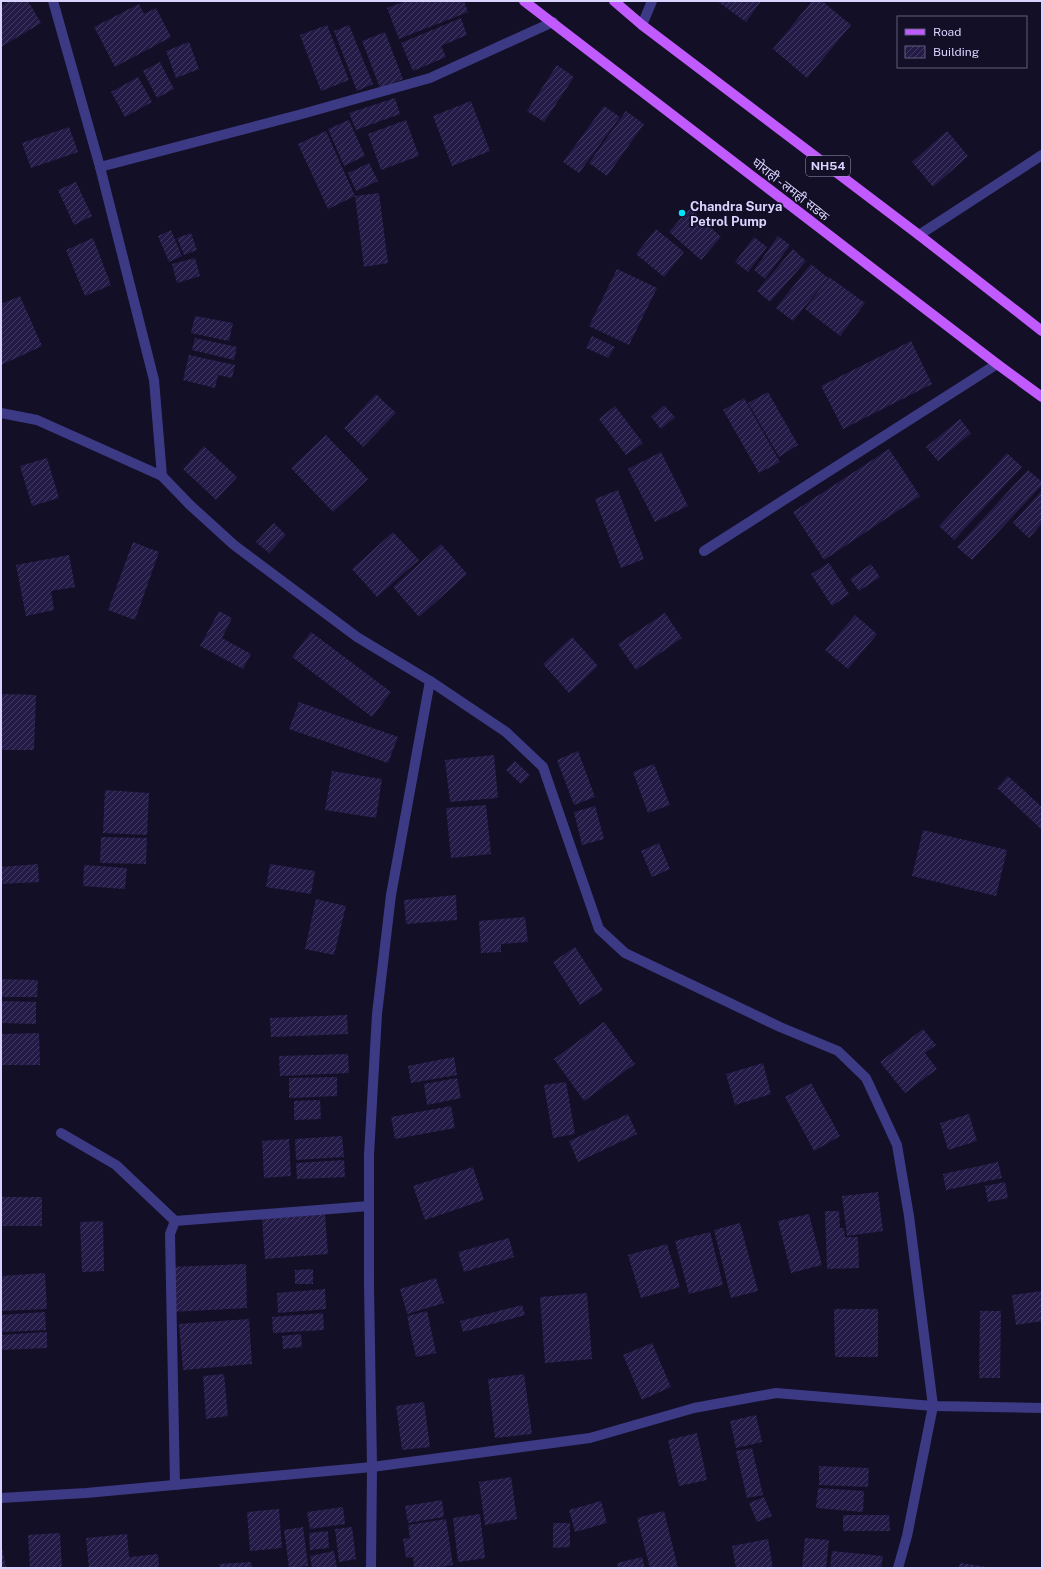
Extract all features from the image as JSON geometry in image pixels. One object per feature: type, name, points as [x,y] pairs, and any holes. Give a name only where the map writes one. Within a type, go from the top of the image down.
[{"type":"main road","name":"घोराही - लमही सडक","points":[[524,1],[1042,398]]},
{"type":"main road","name":"NH54","points":[[614,1],[642,25],[919,235],[1042,331]]},
{"type":"street","points":[[53,1],[100,167],[154,380],[162,476]]},
{"type":"street","points":[[642,25],[652,1]]},
{"type":"street","points":[[100,167],[302,114],[430,78],[553,22]]},
{"type":"street","points":[[919,235],[1042,155]]},
{"type":"street","points":[[704,551],[997,364]]},
{"type":"street","points":[[1,413],[37,420],[162,476],[190,505],[234,545],[357,637],[430,681],[506,732],[543,767],[598,929],[625,953],[780,1027],[838,1051],[866,1078],[897,1145],[909,1216],[933,1406],[907,1536],[898,1568]]},
{"type":"street","points":[[371,1568],[372,1467],[368,1285],[370,1155],[378,998],[391,895],[430,681]]},
{"type":"street","points":[[61,1133],[116,1165],[175,1221],[369,1206]]},
{"type":"street","points":[[175,1221],[170,1234],[175,1485]]},
{"type":"street","points":[[1,1498],[86,1493],[372,1467],[590,1438],[694,1408],[776,1393],[933,1406],[1042,1408]]},
{"type":"building","points":[[9,1],[28,1],[41,23],[1,47],[1,6]]},
{"type":"building","points":[[406,1],[464,1],[468,12],[399,39],[387,8]]},
{"type":"building","points":[[717,1],[761,1],[746,22]]},
{"type":"building","points":[[812,1],[822,1],[851,25],[807,78],[773,49]]},
{"type":"building","points":[[139,4],[144,14],[156,8],[171,37],[115,67],[94,27]]},
{"type":"building","points":[[461,18],[467,35],[441,46],[446,57],[413,71],[401,43]]},
{"type":"building","points":[[327,25],[349,80],[321,91],[300,35]]},
{"type":"building","points":[[349,25],[373,84],[357,91],[334,31]]},
{"type":"building","points":[[385,32],[403,79],[380,88],[362,41]]},
{"type":"building","points":[[189,42],[199,69],[176,78],[166,51]]},
{"type":"building","points":[[160,62],[174,89],[157,98],[143,71]]},
{"type":"building","points":[[557,65],[574,77],[544,122],[527,111]]},
{"type":"building","points":[[138,77],[152,102],[125,117],[111,92]]},
{"type":"building","points":[[395,98],[400,114],[356,130],[349,113]]},
{"type":"building","points":[[471,101],[490,151],[452,166],[433,116]]},
{"type":"building","points":[[604,106],[620,117],[579,173],[563,162]]},
{"type":"building","points":[[626,111],[644,124],[607,176],[589,163]]},
{"type":"building","points":[[349,120],[365,156],[344,166],[328,129]]},
{"type":"building","points":[[406,120],[419,156],[381,170],[368,134]]},
{"type":"building","points":[[69,127],[78,152],[31,168],[22,143]]},
{"type":"building","points":[[326,131],[355,196],[328,209],[298,144]]},
{"type":"building","points":[[947,131],[968,156],[933,187],[912,162]]},
{"type":"building","points":[[369,163],[378,181],[356,191],[348,173]]},
{"type":"building","points":[[76,182],[92,216],[74,225],[58,190]]},
{"type":"building","points":[[379,193],[388,263],[364,267],[355,196]]},
{"type":"building","points":[[690,208],[721,237],[701,260],[669,232]]},
{"type":"building","points":[[656,229],[684,252],[664,277],[636,254]]},
{"type":"building","points":[[171,230],[182,256],[169,262],[158,236]]},
{"type":"building","points":[[191,233],[197,250],[184,255],[177,238]]},
{"type":"building","points":[[778,236],[790,245],[765,279],[754,270]]},
{"type":"building","points":[[754,237],[767,247],[748,272],[735,262]]},
{"type":"building","points":[[93,238],[111,285],[85,296],[66,250]]},
{"type":"building","points":[[793,249],[806,261],[770,302],[757,291]]},
{"type":"building","points":[[195,258],[200,276],[177,283],[172,264]]},
{"type":"building","points":[[811,264],[828,278],[793,321],[776,308]]},
{"type":"building","points":[[617,269],[657,288],[629,345],[589,326]]},
{"type":"building","points":[[829,277],[865,303],[840,336],[805,309]]},
{"type":"building","points":[[20,296],[42,346],[1,365],[1,304]]},
{"type":"building","points":[[195,316],[233,323],[229,341],[191,333]]},
{"type":"building","points":[[592,336],[615,347],[608,358],[586,348]]},
{"type":"building","points":[[195,338],[237,347],[234,360],[192,350]]},
{"type":"building","points":[[911,341],[932,384],[843,429],[821,386]]},
{"type":"building","points":[[189,355],[235,365],[232,378],[218,375],[215,388],[183,380]]},
{"type":"building","points":[[768,392],[798,445],[779,457],[748,403]]},
{"type":"building","points":[[376,394],[396,413],[363,447],[344,428]]},
{"type":"building","points":[[744,398],[780,462],[759,473],[723,410]]},
{"type":"building","points":[[664,405],[675,417],[661,429],[651,417]]},
{"type":"building","points":[[615,406],[643,443],[626,455],[599,419]]},
{"type":"building","points":[[960,419],[971,433],[938,461],[926,447]]},
{"type":"building","points":[[326,435],[368,479],[333,512],[291,468]]},
{"type":"building","points":[[204,446],[237,477],[216,500],[183,469]]},
{"type":"building","points":[[889,449],[920,496],[824,560],[793,512]]},
{"type":"building","points":[[661,452],[688,506],[655,522],[628,469]]},
{"type":"building","points":[[1007,453],[1022,467],[954,540],[939,526]]},
{"type":"building","points":[[47,458],[59,498],[32,506],[20,466]]},
{"type":"building","points":[[1028,470],[1042,482],[1042,485],[972,560],[957,547]]},
{"type":"building","points":[[618,490],[644,559],[621,568],[595,499]]},
{"type":"building","points":[[1042,490],[1042,523],[1029,538],[1013,523]]},
{"type":"building","points":[[274,523],[286,535],[269,553],[256,542]]},
{"type":"building","points":[[393,532],[419,560],[377,597],[352,569]]},
{"type":"building","points":[[133,542],[159,552],[135,620],[108,610]]},
{"type":"building","points":[[441,544],[467,574],[419,617],[393,587]]},
{"type":"building","points":[[69,555],[75,587],[51,591],[54,610],[26,616],[16,565]]},
{"type":"building","points":[[829,563],[849,594],[832,606],[811,574]]},
{"type":"building","points":[[871,564],[880,577],[859,591],[850,579]]},
{"type":"building","points":[[219,611],[232,618],[222,638],[251,654],[243,669],[200,646]]},
{"type":"building","points":[[665,613],[682,638],[636,670],[618,644]]},
{"type":"building","points":[[855,615],[877,634],[848,669],[825,650]]},
{"type":"building","points":[[311,632],[391,692],[372,717],[292,657]]},
{"type":"building","points":[[572,637],[598,666],[569,693],[543,664]]},
{"type":"building","points":[[1,694],[36,695],[34,750],[1,750]]},
{"type":"building","points":[[299,702],[398,737],[388,763],[289,729]]},
{"type":"building","points":[[578,751],[595,797],[574,805],[557,760]]},
{"type":"building","points":[[494,755],[498,798],[450,802],[445,760]]},
{"type":"building","points":[[515,761],[530,775],[521,784],[506,770]]},
{"type":"building","points":[[654,764],[670,805],[648,813],[633,772]]},
{"type":"building","points":[[332,771],[382,779],[376,818],[325,810]]},
{"type":"building","points":[[1008,776],[1042,807],[1042,830],[997,788]]},
{"type":"building","points":[[105,790],[149,793],[147,835],[103,833]]},
{"type":"building","points":[[486,805],[491,854],[451,858],[446,808]]},
{"type":"building","points":[[595,806],[604,839],[582,845],[574,812]]},
{"type":"building","points":[[923,830],[1007,850],[996,896],[912,876]]},
{"type":"building","points":[[101,837],[147,838],[146,864],[100,863]]},
{"type":"building","points":[[659,843],[670,869],[652,877],[641,851]]},
{"type":"building","points":[[38,864],[39,882],[1,884],[1,867]]},
{"type":"building","points":[[270,864],[315,871],[311,894],[266,887]]},
{"type":"building","points":[[84,865],[127,868],[125,889],[83,886]]},
{"type":"building","points":[[456,895],[457,920],[406,924],[404,900]]},
{"type":"building","points":[[316,899],[346,906],[334,955],[305,949]]},
{"type":"building","points":[[525,917],[528,942],[501,944],[501,952],[481,953],[479,921]]},
{"type":"building","points":[[575,947],[603,990],[580,1005],[553,962]]},
{"type":"building","points":[[1,979],[38,980],[37,997],[1,997]]},
{"type":"building","points":[[1,1001],[36,1002],[36,1024],[1,1023]]},
{"type":"building","points":[[347,1015],[348,1034],[271,1037],[270,1018]]},
{"type":"building","points":[[604,1022],[635,1064],[584,1101],[554,1059]]},
{"type":"building","points":[[923,1029],[936,1045],[925,1053],[937,1069],[905,1093],[880,1062]]},
{"type":"building","points":[[39,1033],[40,1065],[1,1065],[1,1034]]},
{"type":"building","points":[[348,1054],[349,1073],[280,1076],[279,1056]]},
{"type":"building","points":[[454,1057],[457,1075],[411,1083],[408,1066]]},
{"type":"building","points":[[763,1063],[771,1094],[735,1105],[726,1074]]},
{"type":"building","points":[[337,1077],[337,1096],[289,1098],[289,1078]]},
{"type":"building","points":[[457,1078],[461,1098],[427,1105],[424,1084]]},
{"type":"building","points":[[566,1082],[575,1134],[553,1138],[544,1085]]},
{"type":"building","points":[[811,1083],[840,1136],[814,1151],[785,1097]]},
{"type":"building","points":[[320,1100],[321,1119],[294,1120],[294,1101]]},
{"type":"building","points":[[451,1106],[455,1128],[395,1139],[391,1117]]},
{"type":"building","points":[[628,1114],[637,1134],[578,1162],[569,1141]]},
{"type":"building","points":[[969,1114],[977,1141],[948,1150],[940,1123]]},
{"type":"building","points":[[342,1136],[344,1157],[296,1160],[295,1139]]},
{"type":"building","points":[[289,1139],[291,1176],[264,1178],[262,1141]]},
{"type":"building","points":[[344,1160],[345,1177],[297,1179],[296,1163]]},
{"type":"building","points":[[998,1162],[1002,1178],[946,1190],[943,1174]]},
{"type":"building","points":[[473,1167],[484,1200],[425,1220],[413,1186]]},
{"type":"building","points":[[1005,1182],[1008,1198],[988,1202],[985,1186]]},
{"type":"building","points":[[878,1192],[883,1231],[847,1236],[842,1196]]},
{"type":"building","points":[[1,1197],[42,1197],[42,1226],[1,1226]]},
{"type":"building","points":[[825,1211],[839,1211],[840,1228],[844,1228],[845,1237],[858,1237],[859,1268],[827,1269]]},
{"type":"building","points":[[325,1214],[328,1254],[265,1259],[262,1219]]},
{"type":"building","points":[[809,1214],[822,1265],[791,1273],[778,1221]]},
{"type":"building","points":[[103,1221],[104,1271],[82,1272],[80,1222]]},
{"type":"building","points":[[740,1223],[758,1291],[731,1298],[714,1230]]},
{"type":"building","points":[[710,1232],[723,1285],[689,1294],[675,1241]]},
{"type":"building","points":[[509,1238],[514,1257],[464,1272],[458,1252]]},
{"type":"building","points":[[667,1244],[680,1287],[641,1298],[628,1255]]},
{"type":"building","points":[[246,1264],[247,1308],[171,1312],[169,1267]]},
{"type":"building","points":[[313,1269],[313,1284],[295,1284],[295,1270]]},
{"type":"building","points":[[45,1273],[47,1309],[1,1311],[1,1276]]},
{"type":"building","points":[[436,1278],[444,1303],[407,1314],[400,1289]]},
{"type":"building","points":[[325,1289],[326,1309],[278,1313],[277,1293]]},
{"type":"building","points":[[1042,1291],[1042,1321],[1016,1325],[1012,1295]]},
{"type":"building","points":[[587,1293],[592,1359],[545,1363],[540,1297]]},
{"type":"building","points":[[522,1305],[525,1315],[463,1332],[460,1321]]},
{"type":"building","points":[[834,1309],[878,1309],[878,1357],[835,1357]]},
{"type":"building","points":[[427,1311],[436,1353],[416,1357],[407,1316]]},
{"type":"building","points":[[980,1311],[1001,1311],[1000,1378],[979,1378]]},
{"type":"building","points":[[45,1312],[46,1330],[1,1332],[1,1315]]},
{"type":"building","points":[[323,1313],[324,1330],[273,1333],[272,1317]]},
{"type":"building","points":[[249,1319],[252,1364],[183,1370],[179,1324]]},
{"type":"building","points":[[47,1332],[47,1348],[1,1350],[1,1335]]},
{"type":"building","points":[[301,1334],[302,1347],[283,1349],[282,1336]]},
{"type":"building","points":[[652,1343],[671,1387],[642,1400],[623,1355]]},
{"type":"building","points":[[224,1374],[228,1416],[206,1419],[203,1376]]},
{"type":"building","points":[[524,1374],[532,1434],[495,1438],[488,1379]]},
{"type":"building","points":[[424,1402],[430,1447],[402,1450],[396,1406]]},
{"type":"building","points":[[756,1415],[762,1442],[736,1448],[730,1421]]},
{"type":"building","points":[[697,1433],[707,1480],[679,1486],[668,1440]]},
{"type":"building","points":[[752,1448],[763,1495],[747,1498],[736,1451]]},
{"type":"building","points":[[819,1466],[869,1468],[868,1487],[819,1485]]},
{"type":"building","points":[[511,1477],[517,1519],[485,1525],[479,1482]]},
{"type":"building","points":[[818,1488],[864,1491],[863,1512],[816,1508]]},
{"type":"building","points":[[764,1497],[772,1516],[757,1522],[749,1503]]},
{"type":"building","points":[[442,1500],[444,1517],[408,1523],[405,1506]]},
{"type":"building","points":[[601,1501],[607,1523],[575,1532],[569,1510]]},
{"type":"building","points":[[343,1507],[345,1524],[310,1529],[307,1512]]},
{"type":"building","points":[[279,1509],[282,1548],[250,1551],[247,1512]]},
{"type":"building","points":[[664,1511],[678,1568],[650,1568],[637,1518]]},
{"type":"building","points":[[480,1514],[485,1558],[458,1562],[453,1518]]},
{"type":"building","points":[[843,1515],[889,1515],[890,1531],[843,1531]]},
{"type":"building","points":[[446,1519],[453,1565],[433,1568],[414,1568],[413,1557],[406,1558],[403,1539],[410,1538],[408,1525]]},
{"type":"building","points":[[553,1523],[570,1523],[570,1547],[553,1548]]},
{"type":"building","points":[[303,1527],[308,1566],[289,1568],[284,1530]]},
{"type":"building","points":[[352,1527],[356,1559],[339,1562],[335,1529]]},
{"type":"building","points":[[328,1531],[329,1548],[310,1550],[309,1533]]},
{"type":"building","points":[[60,1533],[62,1568],[30,1568],[28,1535]]},
{"type":"building","points":[[127,1534],[129,1557],[158,1554],[159,1568],[89,1568],[86,1538]]},
{"type":"building","points":[[805,1538],[829,1540],[826,1568],[802,1568]]},
{"type":"building","points":[[768,1539],[773,1568],[736,1568],[732,1546]]},
{"type":"building","points":[[2,1548],[6,1568],[1,1568]]},
{"type":"building","points":[[334,1551],[337,1568],[312,1568],[310,1556]]},
{"type":"building","points":[[832,1551],[883,1556],[881,1568],[830,1568]]},
{"type":"building","points":[[642,1557],[645,1568],[618,1568],[617,1563]]},
{"type":"building","points":[[251,1562],[252,1568],[220,1568],[219,1564]]},
{"type":"building","points":[[960,1563],[987,1567],[987,1568],[959,1568]]},
{"type":"place","name":"Chandra Surya Petrol Pump","points":[[682,213]]}]
